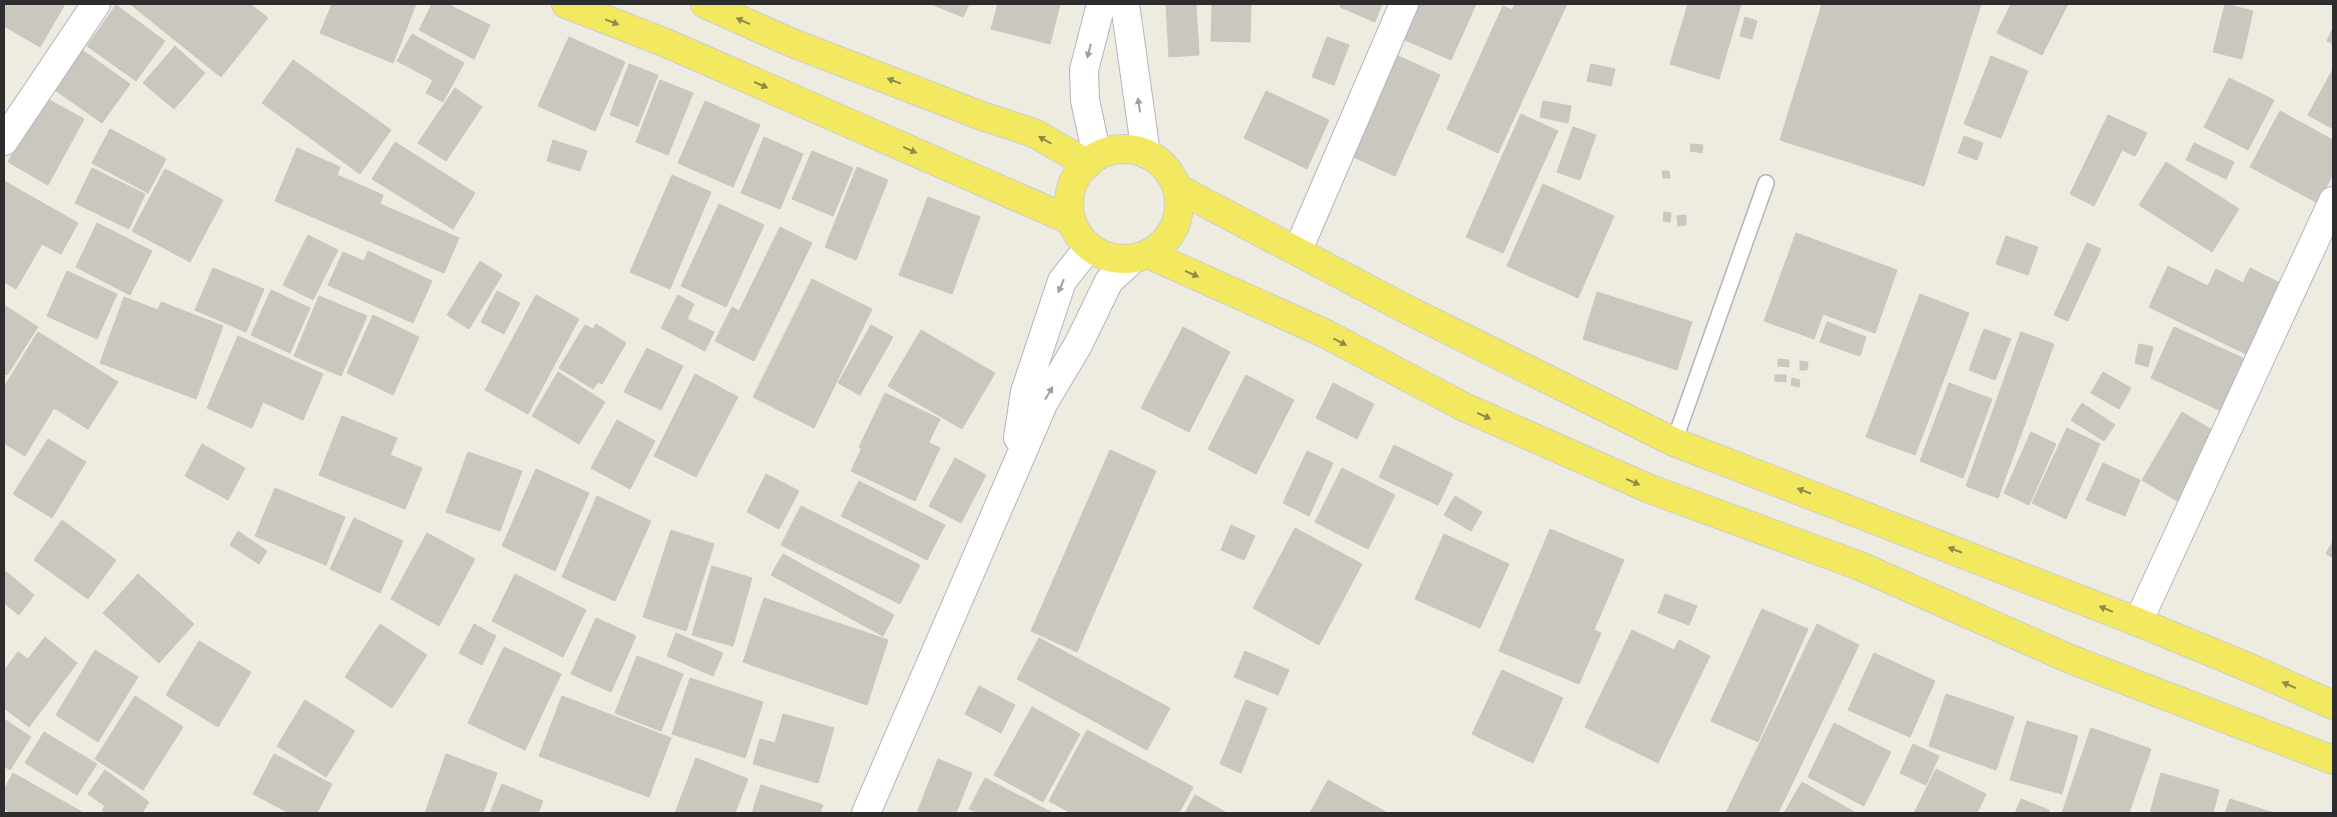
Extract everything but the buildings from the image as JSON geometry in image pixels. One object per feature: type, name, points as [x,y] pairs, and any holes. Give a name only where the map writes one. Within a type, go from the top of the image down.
[{"type":"main road","points":[[566,4],[666,43],[1072,221]]},
{"type":"main road","points":[[705,4],[790,42],[982,116],[1034,133],[1092,160]]},
{"type":"main road","points":[[1130,149],[1146,154],[1160,162],[1170,174],[1177,188],[1179,204],[1178,219],[1166,239],[1140,256],[1118,259],[1102,255],[1089,247],[1079,235],[1072,221],[1070,205],[1072,190],[1078,176],[1092,160],[1113,150],[1130,149]]},
{"type":"main road","points":[[1177,188],[1298,250],[1406,309],[1674,442],[2138,622],[2250,668],[2333,705]]},
{"type":"main road","points":[[1140,256],[1324,334],[1464,408],[1650,489],[1860,566],[2070,659],[2333,760]]},
{"type":"street","points":[[4,141],[96,4]]},
{"type":"street","points":[[1092,160],[1085,100],[1084,70],[1101,4]]},
{"type":"street","points":[[1125,4],[1146,154]]},
{"type":"street","points":[[1298,250],[1404,4]]},
{"type":"street","points":[[2138,622],[2333,200]]},
{"type":"street","points":[[1013,469],[1025,392],[1062,281],[1089,247]]},
{"type":"street","points":[[866,813],[1013,469],[1044,402],[1078,346],[1109,282],[1140,256]]},
{"type":"lane","points":[[1674,442],[1766,183]]}]
